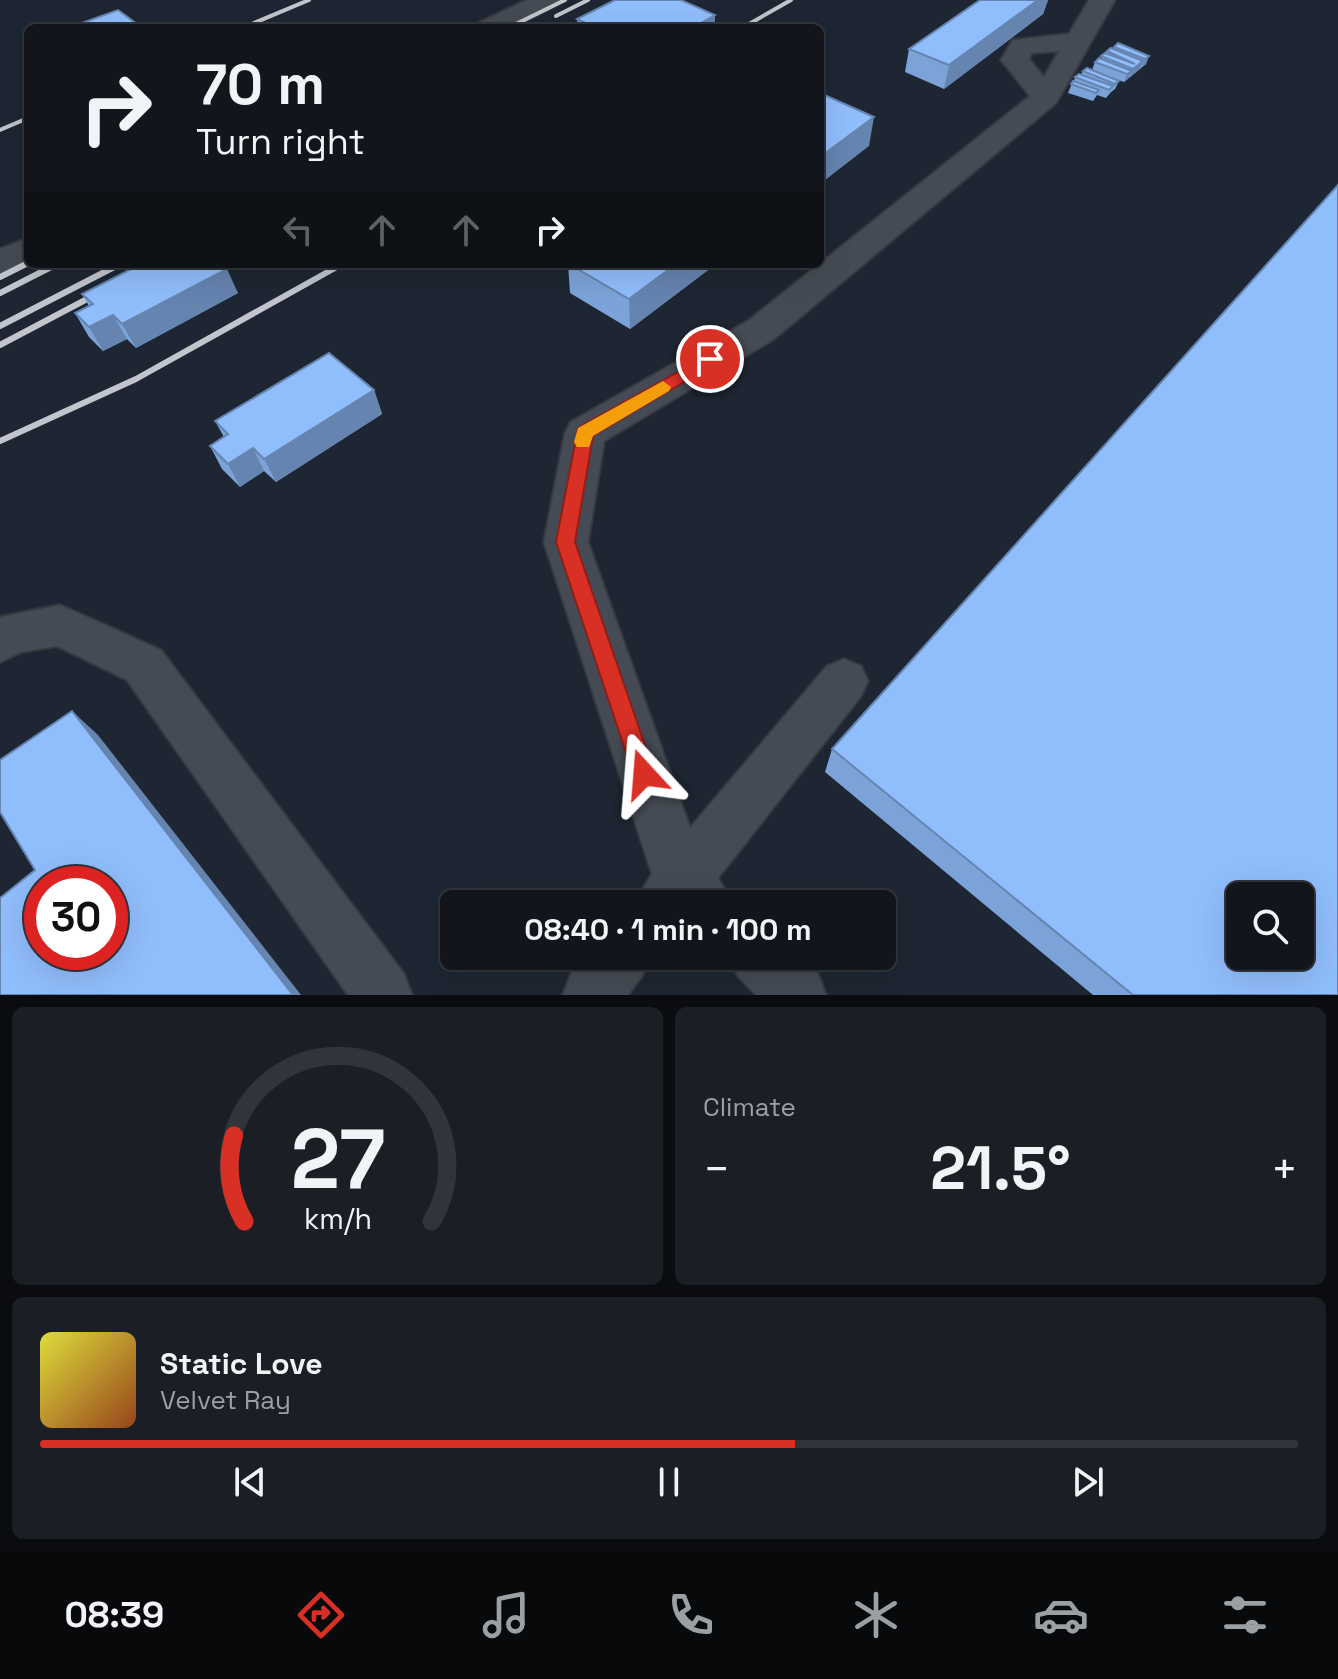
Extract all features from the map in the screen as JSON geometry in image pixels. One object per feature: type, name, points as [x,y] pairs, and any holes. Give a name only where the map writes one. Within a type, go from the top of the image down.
[{"type":"street","points":[[497,24],[547,0]]},
{"type":"street","points":[[681,890],[566,542],[585,433],[761,330],[1046,97],[1102,0]]},
{"type":"street","points":[[0,263],[24,251]]},
{"type":"street","points":[[0,641],[10,634],[60,625],[144,665],[383,995]]},
{"type":"street","points":[[687,890],[844,681]]},
{"type":"street","points":[[592,995],[611,970]]},
{"type":"street","points":[[772,970],[797,995]]},
{"type":"shaded area","points":[[0,0],[1338,0],[1338,995],[0,995]]},
{"type":"building","points":[[615,0],[681,0],[715,15],[699,24],[588,24],[577,19]]},
{"type":"building","points":[[980,0],[1038,0],[949,65],[909,49]]},
{"type":"building","points":[[118,10],[137,24],[79,24]]},
{"type":"building","points":[[1118,43],[1149,56],[1145,59],[1114,47]]},
{"type":"building","points":[[1111,48],[1143,61],[1133,69],[1101,56],[1105,53],[1135,64],[1107,51]]},
{"type":"building","points":[[1099,58],[1132,71],[1127,74],[1095,62]]},
{"type":"building","points":[[1087,68],[1119,81],[1115,84],[1083,71]]},
{"type":"building","points":[[1079,74],[1113,86],[1109,90],[1075,77]]},
{"type":"building","points":[[1073,81],[1099,90],[1096,93],[1071,84]]},
{"type":"building","points":[[824,95],[874,117],[824,154]]},
{"type":"building","points":[[1338,185],[1338,995],[1133,995],[832,749]]},
{"type":"building","points":[[133,268],[227,269],[122,324],[113,315],[89,327],[75,313],[93,304],[82,294]]},
{"type":"building","points":[[576,268],[671,268],[629,299]]},
{"type":"building","points":[[329,353],[374,390],[264,459],[253,448],[228,464],[210,446],[228,434],[215,421]]},
{"type":"building","points":[[72,711],[293,995],[0,995],[0,898],[24,879],[24,970],[128,970],[128,866],[33,866],[0,812],[0,760]]},
{"type":"railway","points":[[252,24],[309,0]]},
{"type":"railway","points":[[516,24],[565,0]]},
{"type":"railway","points":[[556,16],[588,0]]},
{"type":"railway","points":[[584,24],[630,0]]},
{"type":"railway","points":[[749,24],[791,0]]},
{"type":"railway","points":[[0,130],[24,120]]},
{"type":"railway","points":[[0,277],[24,265]]},
{"type":"railway","points":[[0,293],[49,268]]},
{"type":"railway","points":[[0,326],[112,268]]},
{"type":"railway","points":[[0,441],[136,379],[335,268]]},
{"type":"railway","points":[[0,345],[106,289]]},
{"type":"slow traffic","points":[[583,442],[585,433],[663,387]]},
{"type":"route","points":[[644,774],[566,542],[585,433],[710,359]]}]
